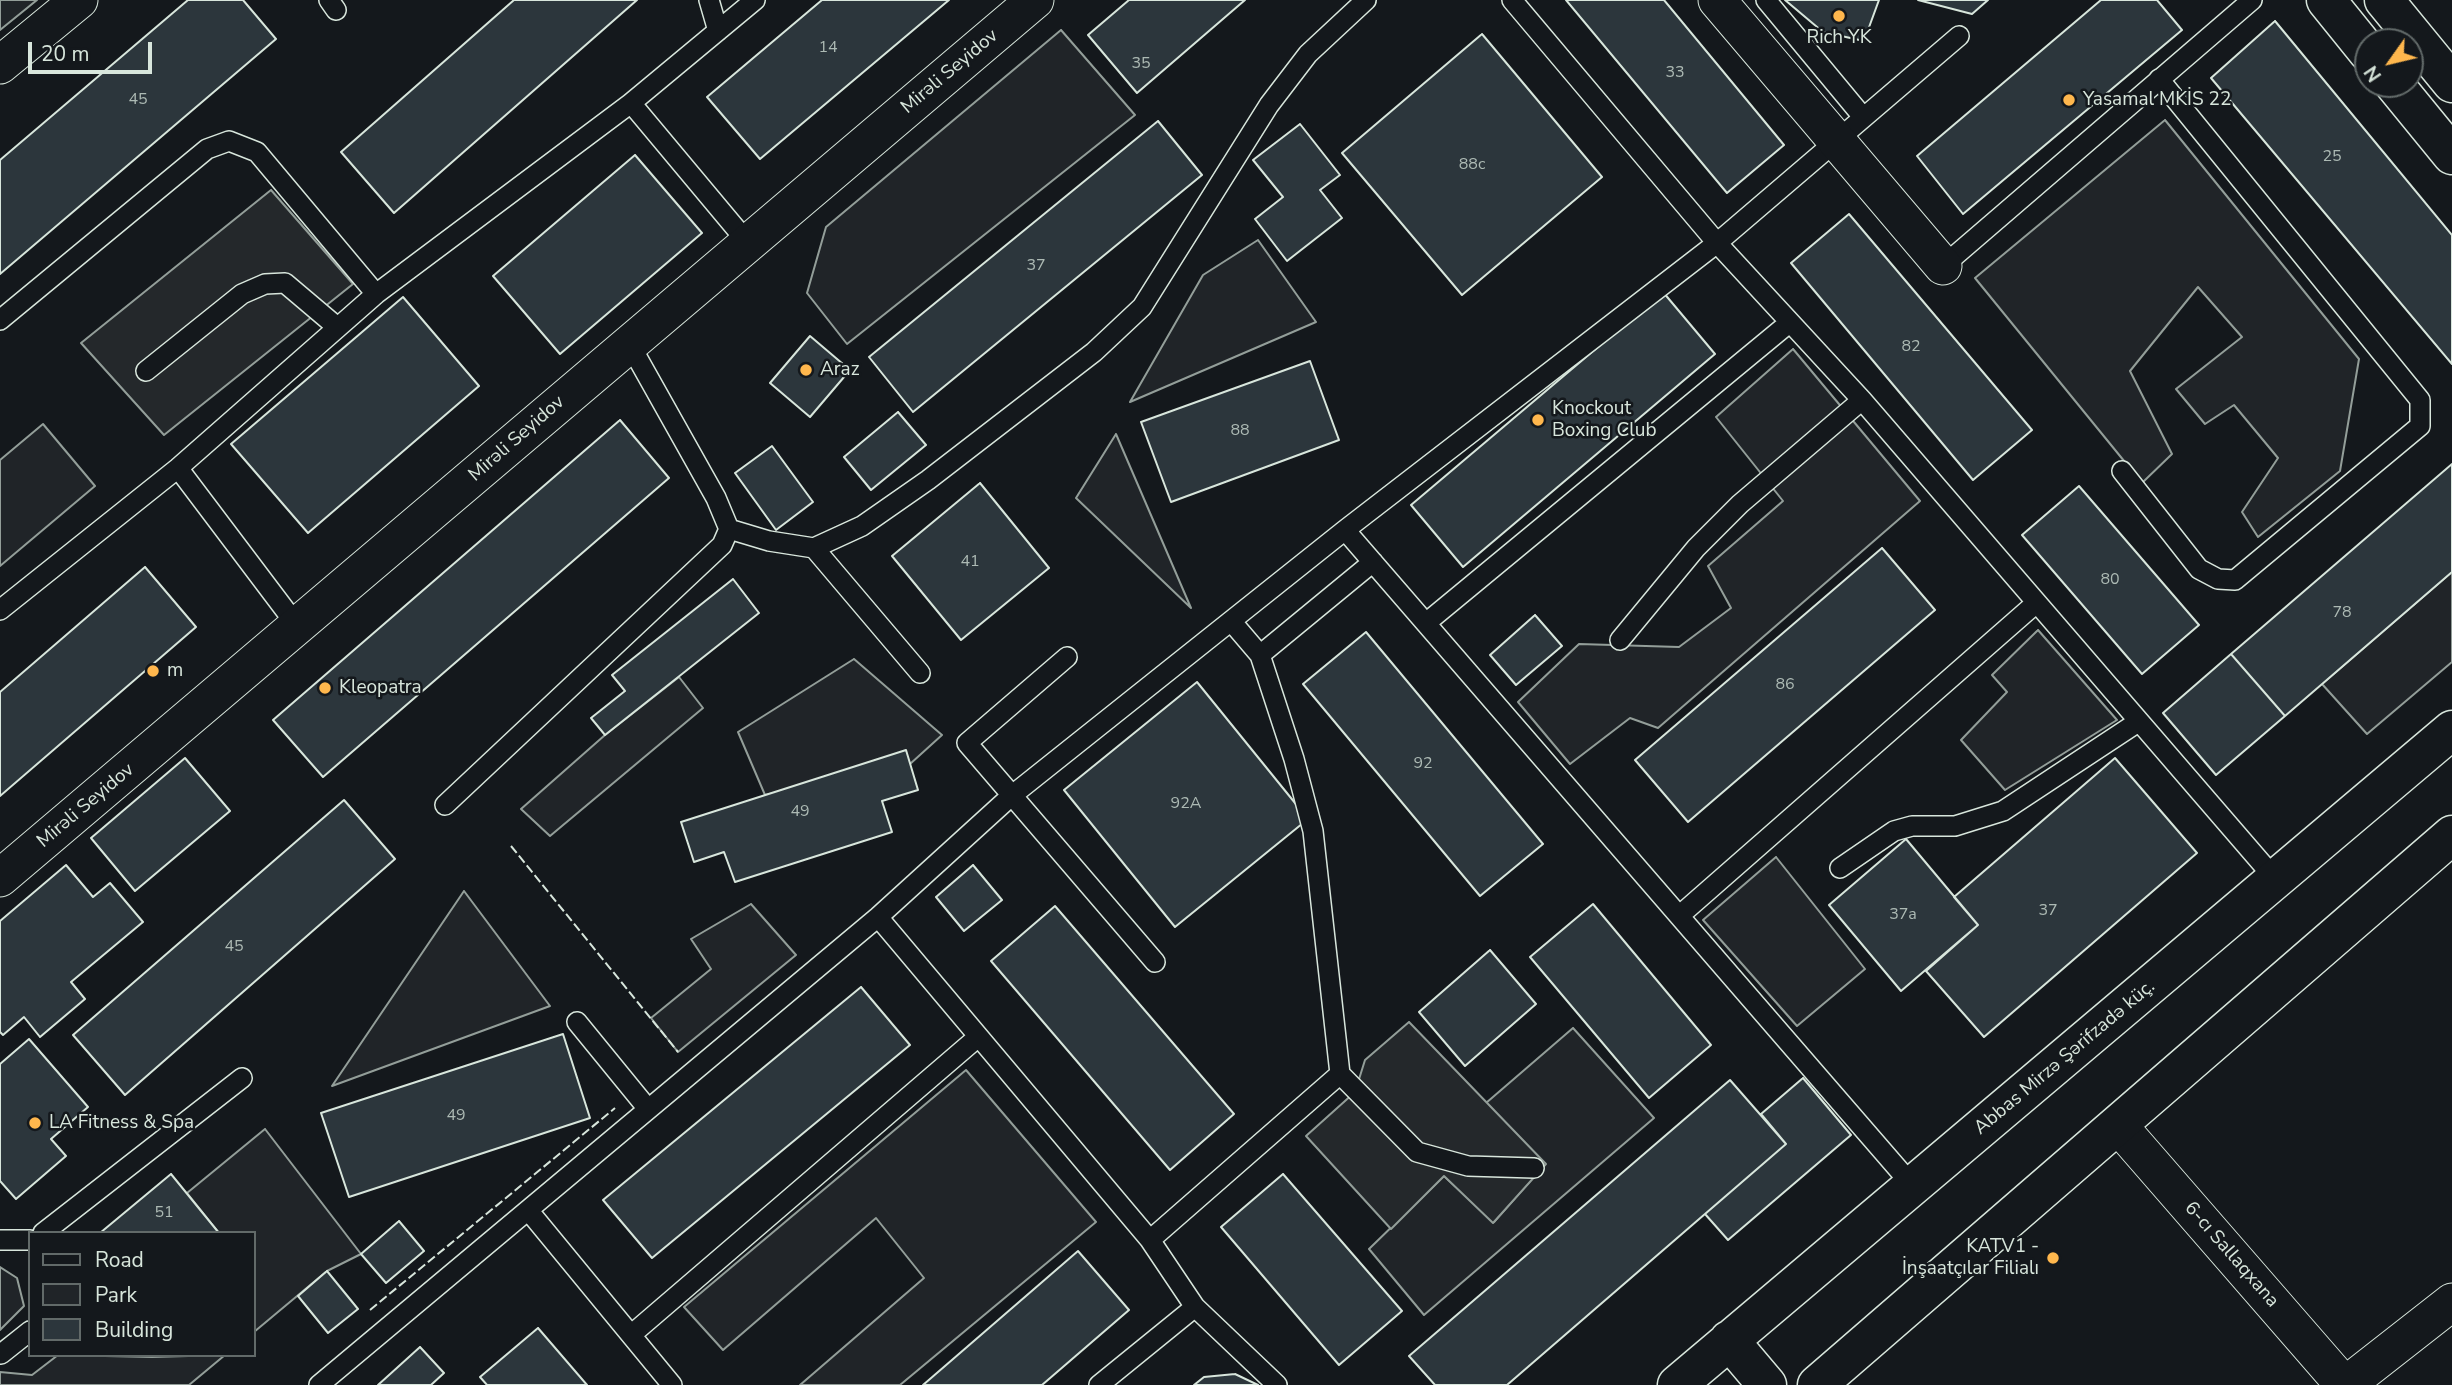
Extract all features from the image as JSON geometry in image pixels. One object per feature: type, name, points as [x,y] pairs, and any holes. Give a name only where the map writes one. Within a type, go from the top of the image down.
[{"type":"main road","points":[[2326,0],[2354,35]]},
{"type":"main road","points":[[2384,0],[2452,83]]},
{"type":"main road","points":[[2405,98],[2452,155]]},
{"type":"main road","name":"Abbas Mirzə Şərifzadə küç.","points":[[1676,1385],[2277,881],[2452,730]]},
{"type":"main road","points":[[1817,1385],[2452,835]]},
{"type":"main road","points":[[1729,1340],[1767,1385]]},
{"type":"street","points":[[0,65],[79,0]]},
{"type":"street","name":"Mirəli Seyidov","points":[[0,878],[1035,0]]},
{"type":"street","points":[[1717,0],[1943,265]]},
{"type":"street","name":"6-cı Sallaqxana","points":[[2118,1125],[2345,1385]]},
{"type":"street","points":[[2345,1385],[2452,1302]]},
{"type":"lane","points":[[709,0],[718,31]]},
{"type":"lane","points":[[0,610],[178,468],[376,294],[631,103],[755,0]]},
{"type":"lane","points":[[729,529],[769,541],[814,548],[862,526],[928,480],[1094,352],[1142,307],[1269,106],[1308,54],[1366,0]]},
{"type":"lane","points":[[1512,0],[1717,243],[1862,400],[2035,604],[2277,881]]},
{"type":"lane","points":[[1766,0],[1863,117]]},
{"type":"lane","points":[[1943,265],[2252,0]]},
{"type":"lane","points":[[319,1385],[877,917],[1010,797],[1345,530],[1717,243],[1959,36]]},
{"type":"lane","points":[[2122,471],[2199,569],[2218,579],[2235,580],[2420,426],[2420,400],[2159,79]]},
{"type":"lane","points":[[631,103],[748,243]]},
{"type":"lane","points":[[0,320],[207,149],[229,141],[257,152],[376,294]]},
{"type":"lane","points":[[146,371],[242,294],[265,284],[285,283],[337,327]]},
{"type":"lane","points":[[1426,623],[1789,323]]},
{"type":"lane","points":[[446,805],[722,545],[729,529],[716,498],[629,343]]},
{"type":"lane","points":[[1620,640],[1696,548],[1740,504],[1862,400]]},
{"type":"lane","points":[[178,468],[298,627]]},
{"type":"lane","points":[[1345,530],[1912,1185]]},
{"type":"lane","points":[[814,548],[920,673]]},
{"type":"lane","points":[[1260,655],[1373,562]]},
{"type":"lane","points":[[1679,916],[2035,604]]},
{"type":"lane","points":[[1231,621],[1260,655],[1294,759],[1313,831],[1340,1074],[1417,1153],[1468,1166],[1534,1168]]},
{"type":"lane","points":[[1067,657],[967,743],[1010,797],[1155,962]]},
{"type":"lane","points":[[1840,868],[1894,831],[1912,826],[1955,826],[2003,810],[2138,722]]},
{"type":"lane","points":[[877,917],[1150,1240],[1195,1307],[1277,1385]]},
{"type":"lane","points":[[577,1022],[648,1109]]},
{"type":"lane","points":[[631,1335],[978,1037]]},
{"type":"lane","points":[[1150,1240],[1340,1074]]},
{"type":"lane","points":[[46,1231],[242,1078]]},
{"type":"lane","points":[[528,1210],[672,1385]]},
{"type":"lane","points":[[0,1240],[28,1240]]},
{"type":"lane","points":[[1099,1385],[1195,1307]]},
{"type":"lane","points":[[1,1354],[28,1333]]},
{"type":"green space","points":[[0,0],[37,0],[0,30]]},
{"type":"green space","points":[[1061,30],[1135,115],[847,344],[807,293],[826,227]]},
{"type":"green space","points":[[2165,120],[2359,359],[2340,471],[2258,537],[2242,512],[2278,458],[2234,405],[2205,424],[2176,389],[2242,337],[2198,287],[2130,371],[2172,454],[2142,483],[1975,278]]},
{"type":"green space","points":[[1258,240],[1316,322],[1130,402],[1203,275]]},
{"type":"green space","points":[[1793,349],[1920,501],[1658,728],[1630,718],[1570,764],[1518,702],[1579,644],[1679,647],[1731,608],[1708,566],[1783,501],[1716,417]]},
{"type":"green space","points":[[43,424],[95,486],[0,566],[0,460]]},
{"type":"green space","points":[[1116,434],[1191,608],[1076,498]]},
{"type":"green space","points":[[2452,572],[2452,662],[2367,734],[2322,684]]},
{"type":"green space","points":[[2038,630],[2117,720],[2005,790],[1961,740],[2007,692],[1992,675]]},
{"type":"green space","points":[[854,659],[942,735],[910,764],[765,795],[738,732]]},
{"type":"green space","points":[[679,677],[703,708],[550,836],[521,809],[605,735]]},
{"type":"green space","points":[[1776,857],[1865,969],[1797,1026],[1703,920]]},
{"type":"green space","points":[[464,891],[550,1006],[332,1086]]},
{"type":"green space","points":[[751,904],[796,955],[678,1052],[651,1018],[711,969],[691,939]]},
{"type":"green space","points":[[1573,1028],[1654,1118],[1424,1315],[1369,1249],[1444,1176],[1494,1222],[1545,1164],[1486,1103]]},
{"type":"green space","points":[[966,1070],[1096,1222],[900,1385],[800,1385],[924,1278],[876,1218],[723,1350],[684,1307]]},
{"type":"green space","points":[[265,1129],[361,1254],[327,1271],[256,1330],[256,1231],[217,1231],[187,1193]]},
{"type":"green space","points":[[0,1267],[17,1278],[24,1306],[0,1330]]},
{"type":"green space","points":[[55,1357],[223,1357],[189,1385],[0,1385],[0,1372],[32,1375]]},
{"type":"shaded area","points":[[271,190],[353,284],[164,435],[81,343]]},
{"type":"shaded area","points":[[1409,1022],[1546,1164],[1493,1223],[1444,1176],[1391,1229],[1306,1136],[1355,1092],[1365,1060]]},
{"type":"building","points":[[188,0],[243,0],[276,39],[0,274],[0,160]]},
{"type":"building","points":[[514,0],[637,0],[394,213],[341,152]]},
{"type":"building","points":[[822,0],[949,0],[760,159],[707,97]]},
{"type":"building","points":[[1129,0],[1245,0],[1137,93],[1088,35]]},
{"type":"building","points":[[1566,0],[1664,0],[1784,145],[1727,193]]},
{"type":"building","name":"Rich YK","points":[[1785,0],[1879,0],[1864,41],[1823,32]]},
{"type":"building","name":"Rich YK","points":[[1918,0],[1988,0],[1972,14]]},
{"type":"building","points":[[2101,0],[2157,0],[2182,30],[1963,214],[1917,156]]},
{"type":"building","points":[[2275,21],[2452,235],[2452,364],[2211,78]]},
{"type":"building","points":[[1482,34],[1602,177],[1462,295],[1342,153]]},
{"type":"building","points":[[1158,121],[1202,175],[913,412],[869,357]]},
{"type":"building","points":[[1300,124],[1340,175],[1320,190],[1342,218],[1287,261],[1255,219],[1283,197],[1253,160]]},
{"type":"building","points":[[635,155],[702,233],[560,354],[493,276]]},
{"type":"building","points":[[1849,214],[2032,430],[1973,480],[1791,263]]},
{"type":"building","points":[[1663,292],[1715,354],[1463,567],[1411,505]]},
{"type":"building","points":[[403,297],[479,386],[308,533],[231,444]]},
{"type":"building","points":[[810,336],[850,370],[810,417],[770,383]]},
{"type":"building","points":[[1310,361],[1339,440],[1171,502],[1141,422]]},
{"type":"building","points":[[898,412],[926,445],[871,490],[844,457]]},
{"type":"building","points":[[620,420],[669,478],[323,777],[273,720]]},
{"type":"building","points":[[772,446],[813,502],[776,530],[735,473]]},
{"type":"building","points":[[2452,464],[2452,572],[2285,716],[2231,654]]},
{"type":"building","points":[[980,483],[1049,568],[961,640],[892,556]]},
{"type":"building","points":[[2079,486],[2199,625],[2142,674],[2022,535]]},
{"type":"building","points":[[1882,548],[1935,610],[1688,822],[1635,760]]},
{"type":"building","points":[[145,567],[196,627],[0,796],[0,692]]},
{"type":"building","points":[[733,579],[759,613],[605,735],[591,718],[625,691],[612,675]]},
{"type":"building","points":[[1535,615],[1562,646],[1516,685],[1490,655]]},
{"type":"building","points":[[1366,632],[1543,844],[1480,896],[1303,684]]},
{"type":"building","points":[[2231,654],[2285,716],[2216,775],[2163,713]]},
{"type":"building","points":[[1197,682],[1308,819],[1175,927],[1064,790]]},
{"type":"building","points":[[906,750],[918,790],[882,801],[892,832],[735,882],[724,852],[694,862],[681,822]]},
{"type":"building","points":[[185,758],[230,811],[135,891],[91,838]]},
{"type":"building","points":[[2115,758],[2197,853],[1984,1037],[1926,971],[1978,925],[1954,897]]},
{"type":"building","points":[[344,800],[395,859],[125,1095],[73,1035]]},
{"type":"building","points":[[1906,839],[1978,925],[1901,991],[1829,905]]},
{"type":"building","points":[[66,865],[93,897],[110,883],[143,922],[71,982],[85,999],[40,1037],[24,1017],[3,1035],[0,1032],[0,921]]},
{"type":"building","points":[[973,865],[1002,900],[964,931],[936,897]]},
{"type":"building","points":[[1593,904],[1711,1045],[1649,1098],[1530,957]]},
{"type":"building","points":[[1055,906],[1234,1114],[1170,1170],[991,961]]},
{"type":"building","points":[[1490,950],[1536,1004],[1465,1066],[1419,1012]]},
{"type":"building","points":[[861,987],[910,1045],[652,1258],[603,1200]]},
{"type":"building","points":[[563,1034],[590,1118],[349,1197],[321,1113]]},
{"type":"building","name":"LA Fitness & Spa","points":[[29,1039],[88,1107],[51,1139],[66,1156],[16,1199],[0,1181],[0,1064]]},
{"type":"building","points":[[1803,1078],[1851,1135],[1728,1240],[1705,1214],[1786,1144],[1761,1114]]},
{"type":"building","points":[[1730,1080],[1786,1144],[1507,1385],[1435,1385],[1409,1356]]},
{"type":"building","points":[[171,1174],[217,1231],[102,1231]]},
{"type":"building","points":[[1283,1174],[1402,1311],[1339,1365],[1221,1227]]},
{"type":"building","points":[[399,1221],[424,1251],[386,1283],[361,1254]]},
{"type":"building","points":[[1078,1251],[1129,1310],[1042,1385],[923,1385]]},
{"type":"building","points":[[327,1271],[358,1309],[328,1333],[298,1296]]},
{"type":"building","points":[[538,1328],[587,1385],[487,1385],[480,1377]]},
{"type":"building","points":[[420,1347],[444,1373],[431,1385],[378,1385]]},
{"type":"building","points":[[1235,1374],[1258,1385],[1194,1385],[1204,1377]]},
{"type":"fence","points":[[511,846],[678,1052]]},
{"type":"fence","points":[[370,1310],[615,1108]]},
{"type":"place","name":"Rich YK","points":[[1839,16]]},
{"type":"place","name":"Yasamal MKİS 22","points":[[2069,100]]},
{"type":"place","name":"Araz","points":[[806,370]]},
{"type":"place","name":"Knockout Boxing Club","points":[[1538,420]]},
{"type":"place","name":"m","points":[[153,671]]},
{"type":"place","name":"Kleopatra","points":[[325,688]]},
{"type":"place","name":"LA Fitness & Spa","points":[[35,1123]]},
{"type":"place","name":"KATV1 - İnşaatçılar Filialı","points":[[2053,1258]]}]
